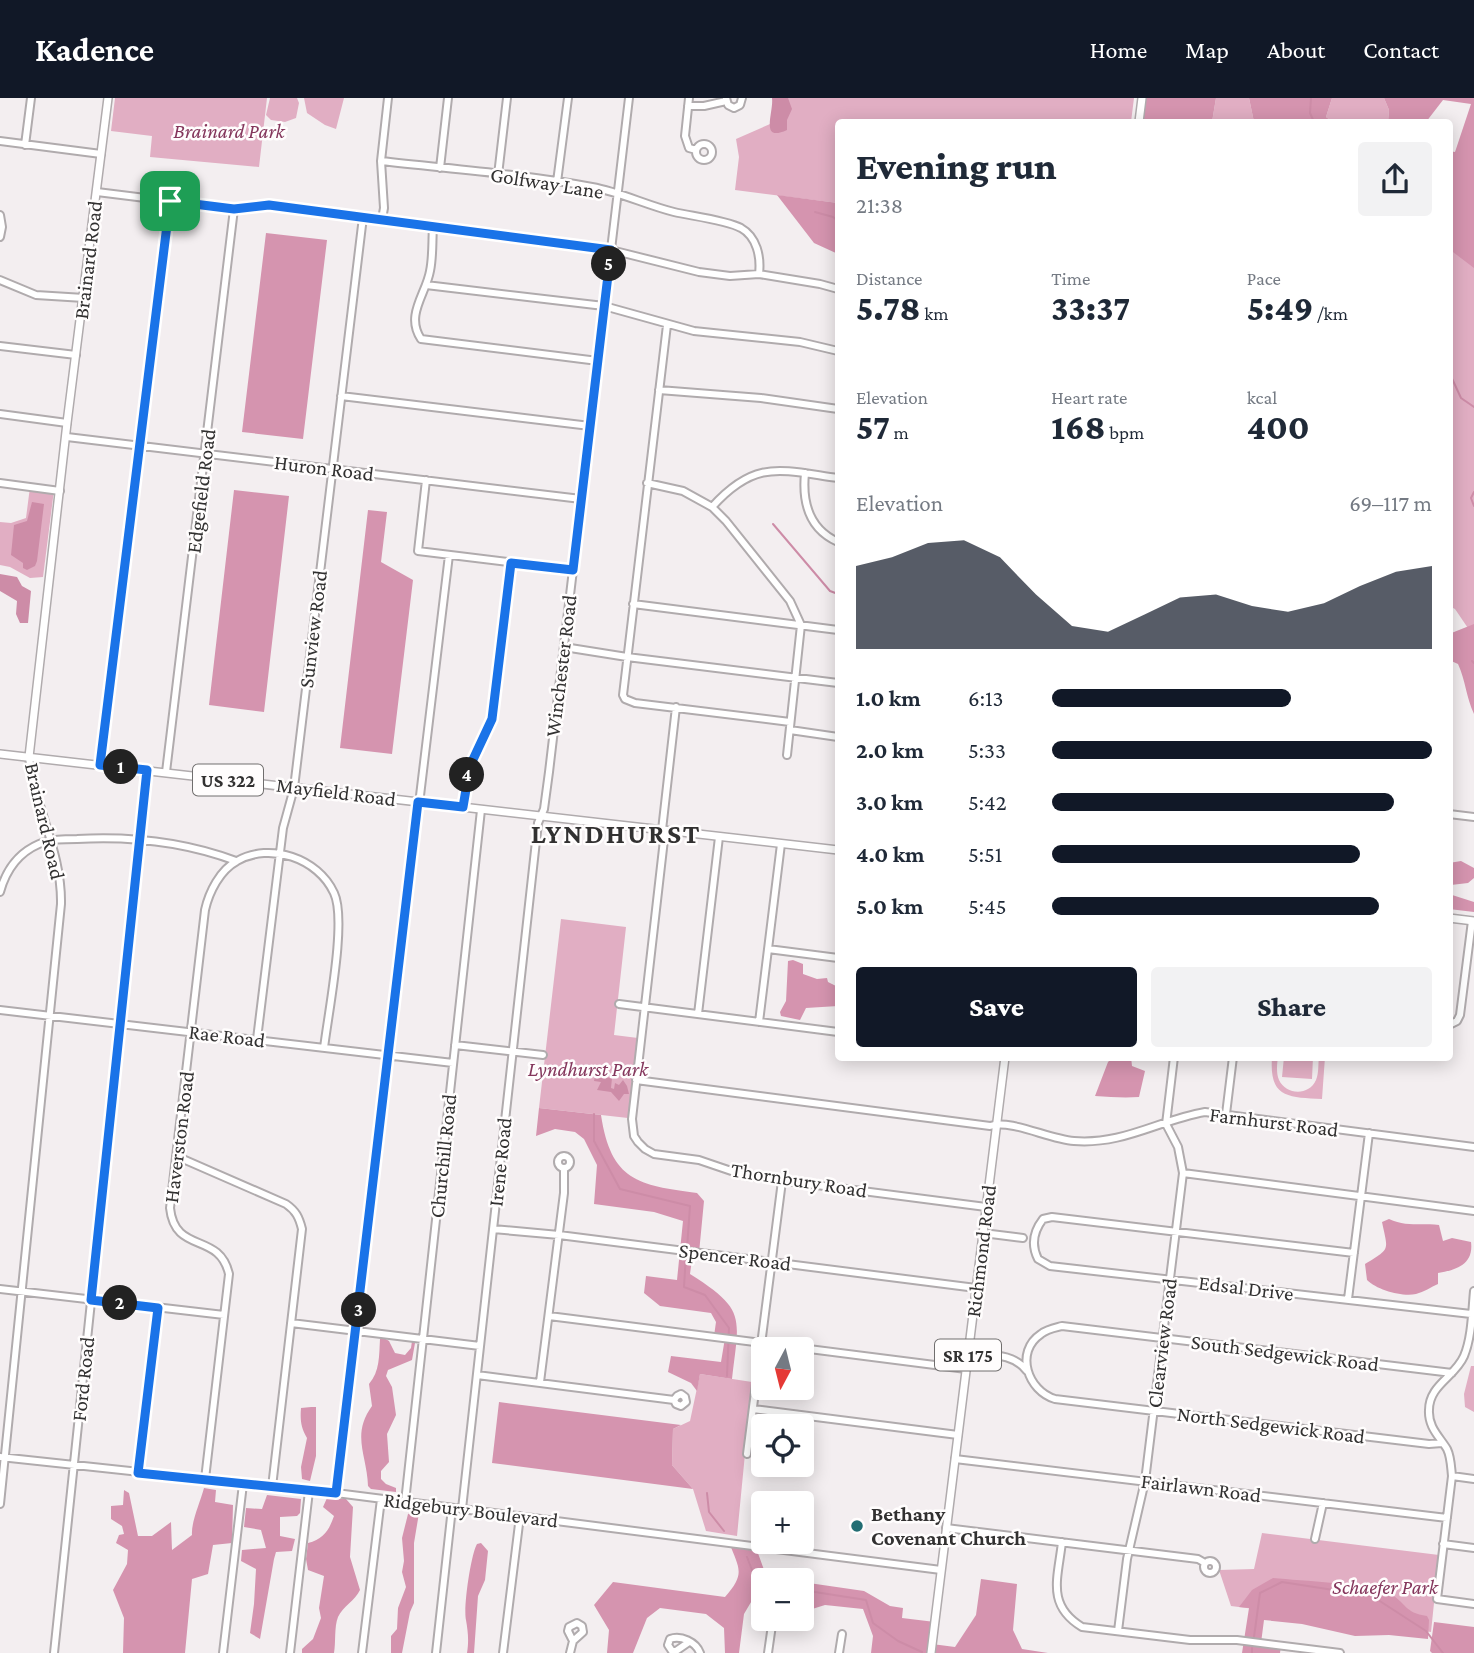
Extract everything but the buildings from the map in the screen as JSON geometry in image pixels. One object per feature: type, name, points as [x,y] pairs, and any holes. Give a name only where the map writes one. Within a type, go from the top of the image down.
[{"type":"main road","name":"Brainard Road","points":[[29,757],[108,98]]},
{"type":"main road","points":[[1139,119],[1142,98]]},
{"type":"main road","name":"Mayfield Road","points":[[0,754],[835,850]]},
{"type":"main road","points":[[1453,918],[1473,921]]},
{"type":"main road","name":"Richmond Road","points":[[931,1653],[1005,1061]]},
{"type":"street","points":[[25,145],[31,98]]},
{"type":"street","points":[[382,219],[384,208],[381,161],[388,98]]},
{"type":"street","points":[[440,168],[448,98]]},
{"type":"street","points":[[498,175],[508,98]]},
{"type":"street","points":[[557,182],[568,98]]},
{"type":"street","name":"Winchester Road","points":[[541,817],[546,796],[629,98]]},
{"type":"street","points":[[696,150],[689,148],[686,141],[689,102],[704,106],[726,99],[730,107],[736,107],[740,105],[742,98]]},
{"type":"street","points":[[0,141],[102,154]]},
{"type":"street","name":"Golfway Lane","points":[[381,161],[593,187],[657,208],[742,228],[752,238],[758,250],[759,274]]},
{"type":"street","points":[[97,192],[234,209],[269,205],[382,219],[611,250],[699,272],[730,276],[759,274],[835,288]]},
{"type":"street","points":[[100,765],[170,201]]},
{"type":"street","name":"Edgefield Road","points":[[166,772],[234,209]]},
{"type":"street","points":[[0,215],[0,237]]},
{"type":"street","name":"Sunview Road","points":[[257,1039],[285,817],[294,788],[363,217]]},
{"type":"street","points":[[433,227],[430,274],[417,302],[415,320],[418,335],[427,341],[598,361]]},
{"type":"street","points":[[0,280],[36,295],[84,298]]},
{"type":"street","points":[[426,285],[604,306],[667,325],[714,335],[800,342],[835,350]]},
{"type":"street","points":[[667,325],[623,695],[625,699],[635,702],[790,722]]},
{"type":"street","points":[[0,345],[76,355]]},
{"type":"street","points":[[659,390],[761,398],[835,409]]},
{"type":"street","points":[[341,396],[590,426]]},
{"type":"street","points":[[0,414],[68,423]]},
{"type":"street","name":"Huron Road","points":[[67,437],[580,499]]},
{"type":"street","points":[[712,507],[730,488],[760,472],[779,471],[835,478]]},
{"type":"street","points":[[805,473],[804,499],[807,514],[826,537],[835,541]]},
{"type":"street","points":[[426,480],[418,551],[573,570]]},
{"type":"street","points":[[0,483],[60,491]]},
{"type":"street","points":[[648,483],[683,491],[712,507],[735,531],[790,601],[800,625],[787,755]]},
{"type":"street","points":[[336,1493],[449,555]]},
{"type":"street","points":[[463,807],[470,766],[492,719],[511,563]]},
{"type":"street","points":[[633,604],[835,630]]},
{"type":"street","points":[[564,646],[627,657],[835,683]]},
{"type":"street","name":"Thornbury Road","points":[[676,707],[646,1008],[636,1080],[632,1128],[634,1136],[645,1149],[662,1155],[699,1160],[746,1176],[986,1207]]},
{"type":"street","points":[[789,730],[835,737]]},
{"type":"street","name":"Brainard Road","points":[[0,1504],[61,894],[60,872],[52,840],[36,797],[29,757]]},
{"type":"street","name":"Ford Road","points":[[54,1653],[147,770]]},
{"type":"street","name":"Churchill Road","points":[[405,1502],[481,810]]},
{"type":"street","points":[[1453,814],[1474,817]]},
{"type":"street","name":"Irene Road","points":[[462,1509],[538,824],[541,817]]},
{"type":"street","points":[[0,891],[9,867],[19,857],[40,843],[52,840],[99,837],[139,839],[191,847],[236,861],[261,854],[280,854],[303,861],[325,878],[339,911],[324,1048]]},
{"type":"street","points":[[698,1014],[719,837]]},
{"type":"street","points":[[759,1022],[781,844]]},
{"type":"street","name":"Haverston Road","points":[[205,1479],[229,1274],[227,1263],[212,1248],[182,1235],[175,1229],[170,1208],[208,897],[223,874],[236,861]]},
{"type":"street","points":[[1453,1024],[1460,1015],[1473,921]]},
{"type":"street","points":[[768,950],[835,958]]},
{"type":"street","points":[[619,1004],[835,1032]]},
{"type":"street","name":"Rae Road","points":[[0,1010],[453,1063]]},
{"type":"street","points":[[455,1045],[543,1055]]},
{"type":"street","points":[[1166,1124],[1174,1061]]},
{"type":"street","points":[[1226,1114],[1233,1061]]},
{"type":"street","name":"Farnhurst Road","points":[[636,1080],[980,1124],[1003,1122],[1052,1137],[1097,1142],[1131,1136],[1175,1119],[1205,1112],[1474,1147]]},
{"type":"street","name":"Clearview Road","points":[[1118,1631],[1144,1481],[1183,1173],[1178,1147],[1166,1124]]},
{"type":"street","points":[[1348,1299],[1369,1133]]},
{"type":"street","points":[[176,1156],[295,1210],[302,1229],[272,1487]]},
{"type":"street","points":[[540,1382],[564,1193],[564,1169]]},
{"type":"street","points":[[1183,1173],[1474,1211]]},
{"type":"street","points":[[762,1337],[782,1181]]},
{"type":"street","points":[[1034,1247],[1036,1231],[1043,1219],[1052,1217],[1353,1253]]},
{"type":"street","name":"Spencer Road","points":[[493,1229],[976,1288]]},
{"type":"street","points":[[983,1233],[1023,1238],[1036,1231]]},
{"type":"street","name":"Edsal Drive","points":[[1023,1238],[1034,1247],[1038,1259],[1050,1266],[1471,1314]]},
{"type":"street","points":[[0,1289],[224,1315]]},
{"type":"street","points":[[1474,1291],[1464,1356],[1431,1396],[1429,1407],[1429,1419],[1450,1458],[1452,1476],[1437,1599],[1474,1604]]},
{"type":"street","points":[[138,1473],[158,1308]]},
{"type":"street","points":[[549,1316],[751,1341]]},
{"type":"street","points":[[291,1323],[480,1346]]},
{"type":"street","name":"South Sedgewick Road","points":[[1010,1357],[1018,1356],[1031,1347],[1039,1335],[1062,1326],[1452,1373]]},
{"type":"street","points":[[1028,1373],[1027,1360],[1031,1347]]},
{"type":"street","points":[[814,1349],[966,1369]]},
{"type":"street","points":[[968,1352],[1010,1357]]},
{"type":"street","name":"North Sedgewick Road","points":[[1010,1357],[1023,1365],[1033,1386],[1055,1399],[1429,1444],[1442,1443]]},
{"type":"street","points":[[477,1375],[674,1400]]},
{"type":"street","points":[[747,1454],[754,1400]]},
{"type":"street","points":[[753,1409],[958,1435]]},
{"type":"street","name":"Ridgebury Boulevard","points":[[3,1458],[336,1493],[941,1570]]},
{"type":"street","name":"Fairlawn Road","points":[[955,1459],[1447,1517]]},
{"type":"street","points":[[1452,1476],[1474,1479]]},
{"type":"street","points":[[223,1653],[243,1484]]},
{"type":"street","points":[[290,1653],[309,1491]]},
{"type":"street","points":[[362,1653],[381,1499]]},
{"type":"street","points":[[1315,1539],[1323,1503]]},
{"type":"street","points":[[436,1653],[452,1508]]},
{"type":"street","points":[[503,1653],[520,1516]]},
{"type":"street","points":[[946,1528],[1198,1559],[1205,1563]]},
{"type":"street","points":[[1062,1542],[1056,1595],[1063,1612],[1082,1627],[1190,1640],[1237,1640],[1302,1651],[1340,1653]]},
{"type":"street","points":[[1443,1544],[1474,1548]]},
{"type":"street","points":[[768,1653],[771,1631]]},
{"type":"street","points":[[839,1653],[842,1634]]},
{"type":"street","points":[[570,1653],[573,1641]]},
{"type":"street","points":[[689,1642],[698,1647],[700,1653]]},
{"type":"green space","name":"Brainard Park","points":[[115,98],[267,98],[259,167],[150,157],[152,136],[111,131]]},
{"type":"green space","points":[[270,98],[297,98],[299,103],[296,118],[285,122],[271,120],[266,115]]},
{"type":"green space","points":[[304,98],[344,98],[336,129],[307,113]]},
{"type":"green space","points":[[780,98],[1134,98],[1131,119],[835,119],[835,203],[735,190],[739,157],[736,139],[777,121]]},
{"type":"green space","points":[[1216,98],[1249,98],[1253,119],[1212,119]]},
{"type":"green space","points":[[1332,98],[1384,98],[1389,110],[1388,119],[1326,117]]},
{"type":"green space","points":[[1474,98],[1474,637],[1453,608],[1453,163]]},
{"type":"green space","points":[[30,487],[54,490],[43,577],[30,578],[10,567],[0,565],[0,522],[11,523],[26,518]]},
{"type":"green space","name":"Lyndhurst Park","points":[[561,919],[626,927],[614,1035],[638,1038],[628,1118],[539,1108]]},
{"type":"green space","points":[[1272,1061],[1278,1061],[1277,1074],[1282,1085],[1298,1092],[1313,1085],[1318,1074],[1319,1061],[1325,1061],[1322,1099],[1283,1093],[1274,1081]]},
{"type":"green space","points":[[1284,1061],[1313,1061],[1312,1079],[1282,1077]]},
{"type":"green space","points":[[1471,1366],[1474,1366],[1474,1412],[1465,1407],[1464,1394]]},
{"type":"green space","points":[[700,1374],[751,1382],[737,1536],[706,1531],[693,1489],[672,1465],[673,1429],[690,1421]]},
{"type":"green space","name":"Schaefer Park","points":[[1262,1533],[1439,1555],[1431,1632],[1231,1606],[1219,1570],[1254,1569]]},
{"type":"shaded area","points":[[772,98],[788,98],[792,109],[787,120],[787,130],[778,133],[770,129]]},
{"type":"shaded area","points":[[1142,98],[1216,98],[1212,119],[1139,119]]},
{"type":"shaded area","points":[[1249,98],[1332,98],[1326,117],[1329,119],[1253,119]]},
{"type":"shaded area","points":[[1384,98],[1474,98],[1474,268],[1453,252],[1453,152],[1471,104],[1443,100],[1428,119],[1388,119],[1389,110]]},
{"type":"shaded area","points":[[777,195],[835,203],[835,253],[814,243]]},
{"type":"shaded area","points":[[266,233],[327,240],[303,439],[242,432]]},
{"type":"shaded area","points":[[234,490],[289,496],[264,712],[209,705]]},
{"type":"shaded area","points":[[32,502],[44,504],[37,561],[35,566],[27,570],[23,568],[23,563],[11,555],[14,525],[27,521]]},
{"type":"shaded area","points":[[368,510],[387,512],[381,562],[413,580],[392,754],[340,748]]},
{"type":"shaded area","points":[[0,574],[17,577],[22,586],[31,591],[28,623],[20,623],[16,614],[17,601],[0,591]]},
{"type":"shaded area","points":[[1474,624],[1474,714],[1458,664],[1453,662],[1453,632]]},
{"type":"shaded area","points":[[1461,861],[1474,868],[1474,878],[1468,883],[1453,885],[1453,862]]},
{"type":"shaded area","points":[[1453,895],[1474,902],[1474,912],[1453,909]]},
{"type":"shaded area","points":[[788,961],[803,964],[803,974],[817,979],[827,978],[828,982],[835,986],[835,1006],[806,1008],[800,1020],[781,1016],[780,1012],[786,1001]]},
{"type":"shaded area","points":[[1131,1061],[1132,1066],[1145,1071],[1139,1097],[1095,1096],[1108,1062]]},
{"type":"shaded area","points":[[595,1076],[612,1078],[611,1088],[614,1089],[615,1083],[619,1085],[623,1080],[629,1094],[624,1094],[619,1101],[611,1092],[597,1090],[601,1082],[594,1081]]},
{"type":"shaded area","points":[[539,1108],[601,1115],[612,1154],[620,1167],[643,1182],[697,1193],[704,1201],[699,1253],[693,1252],[690,1274],[722,1297],[735,1317],[737,1328],[732,1379],[700,1374],[697,1391],[691,1383],[668,1372],[671,1356],[721,1362],[725,1338],[714,1336],[716,1322],[711,1313],[660,1306],[644,1293],[646,1276],[677,1280],[683,1221],[654,1212],[594,1204],[597,1165],[584,1139],[575,1132],[555,1129],[536,1136]]},
{"type":"shaded area","points":[[1389,1219],[1407,1224],[1439,1225],[1443,1241],[1452,1238],[1471,1242],[1470,1256],[1457,1268],[1438,1273],[1438,1284],[1419,1293],[1397,1294],[1383,1290],[1367,1280],[1365,1264],[1386,1248],[1382,1222]]},
{"type":"shaded area","points":[[380,1339],[389,1341],[395,1353],[405,1355],[411,1348],[412,1341],[415,1343],[412,1360],[388,1370],[386,1376],[392,1387],[396,1415],[387,1434],[389,1462],[381,1471],[381,1479],[396,1488],[396,1492],[371,1489],[368,1486],[361,1436],[362,1426],[372,1406],[369,1384],[377,1369]]},
{"type":"shaded area","points":[[499,1402],[681,1425],[673,1429],[672,1465],[693,1489],[492,1463]]},
{"type":"shaded area","points":[[316,1407],[316,1456],[310,1481],[302,1479],[301,1467],[307,1438],[302,1427],[301,1408]]},
{"type":"shaded area","points":[[204,1488],[216,1490],[215,1502],[233,1505],[232,1543],[213,1545],[208,1574],[192,1579],[185,1653],[123,1653],[124,1618],[113,1590],[127,1564],[128,1550],[116,1543],[119,1535],[124,1534],[122,1526],[111,1519],[111,1506],[123,1505],[124,1490],[129,1493],[138,1536],[152,1536],[171,1522],[172,1550],[192,1535],[194,1518]]},
{"type":"shaded area","points":[[267,1495],[301,1499],[300,1513],[297,1516],[280,1517],[280,1536],[295,1539],[292,1551],[276,1552],[260,1639],[250,1633],[256,1569],[241,1561],[242,1550],[266,1548],[261,1530],[244,1527],[246,1508],[262,1509]]},
{"type":"shaded area","points":[[327,1498],[346,1499],[353,1507],[350,1557],[360,1590],[338,1617],[334,1653],[302,1653],[302,1649],[313,1639],[321,1618],[319,1608],[324,1576],[308,1570],[306,1559],[308,1543],[325,1533],[334,1516],[323,1507]]},
{"type":"shaded area","points":[[419,1513],[414,1543],[414,1603],[402,1653],[391,1653],[391,1636],[397,1629],[398,1608],[406,1587],[402,1572],[402,1538],[408,1514]]},
{"type":"shaded area","points":[[729,1542],[751,1545],[751,1554],[758,1554],[763,1568],[751,1568],[751,1602],[744,1614],[739,1653],[725,1653],[724,1628],[706,1614],[660,1608],[647,1618],[633,1653],[607,1653],[609,1630],[594,1605],[613,1582],[725,1597],[738,1576],[736,1559]]},
{"type":"shaded area","points":[[481,1543],[488,1551],[485,1580],[478,1596],[474,1653],[467,1653],[465,1614],[470,1569],[477,1544]]},
{"type":"shaded area","points":[[1273,1578],[1349,1585],[1390,1594],[1409,1610],[1427,1616],[1428,1639],[1389,1635],[1355,1636],[1302,1624],[1264,1620],[1261,1643],[1281,1646],[1280,1653],[1242,1653],[1249,1608],[1239,1607],[1252,1590]]},
{"type":"shaded area","points":[[981,1579],[1017,1584],[1013,1630],[1022,1649],[1048,1653],[871,1653],[873,1636],[863,1609],[825,1605],[814,1608],[814,1584],[864,1591],[890,1606],[903,1608],[902,1618],[935,1622],[932,1644],[955,1647],[976,1615]]},
{"type":"shaded area","points":[[1434,1622],[1474,1627],[1474,1653],[1432,1653],[1430,1651]]},
{"type":"waterway","points":[[1311,98],[1310,113],[1313,119]]},
{"type":"waterway","points":[[815,212],[835,219]]},
{"type":"waterway","points":[[1453,381],[1461,398],[1474,407]]},
{"type":"waterway","points":[[1474,492],[1471,498],[1474,506]]},
{"type":"waterway","points":[[773,524],[830,591],[835,593]]},
{"type":"waterway","points":[[594,1114],[594,1141],[620,1189],[690,1206],[687,1248]]},
{"type":"waterway","points":[[686,1254],[684,1287],[705,1295],[729,1328],[727,1376]]},
{"type":"waterway","points":[[707,1493],[709,1512],[724,1531]]},
{"type":"waterway","points":[[747,1557],[751,1568]]},
{"type":"waterway","points":[[1254,1637],[1260,1593],[1282,1582],[1372,1596],[1426,1631],[1443,1653]]},
{"type":"waterway","points":[[814,1592],[866,1600],[873,1623],[898,1641],[922,1652]]},
{"type":"waterway","points":[[1252,1648],[1252,1653]]},
{"type":"place","name":"Bethany Covenant Church","points":[[857,1526]]},
{"type":"district","name":"LYNDHURST","points":[[616,833]]},
{"type":"route","points":[[170,201],[234,209],[269,205],[611,250],[573,570],[511,563],[492,719],[470,766],[463,807],[418,802],[336,1493],[138,1473],[158,1308],[91,1300],[147,770],[100,765],[170,201]]}]
